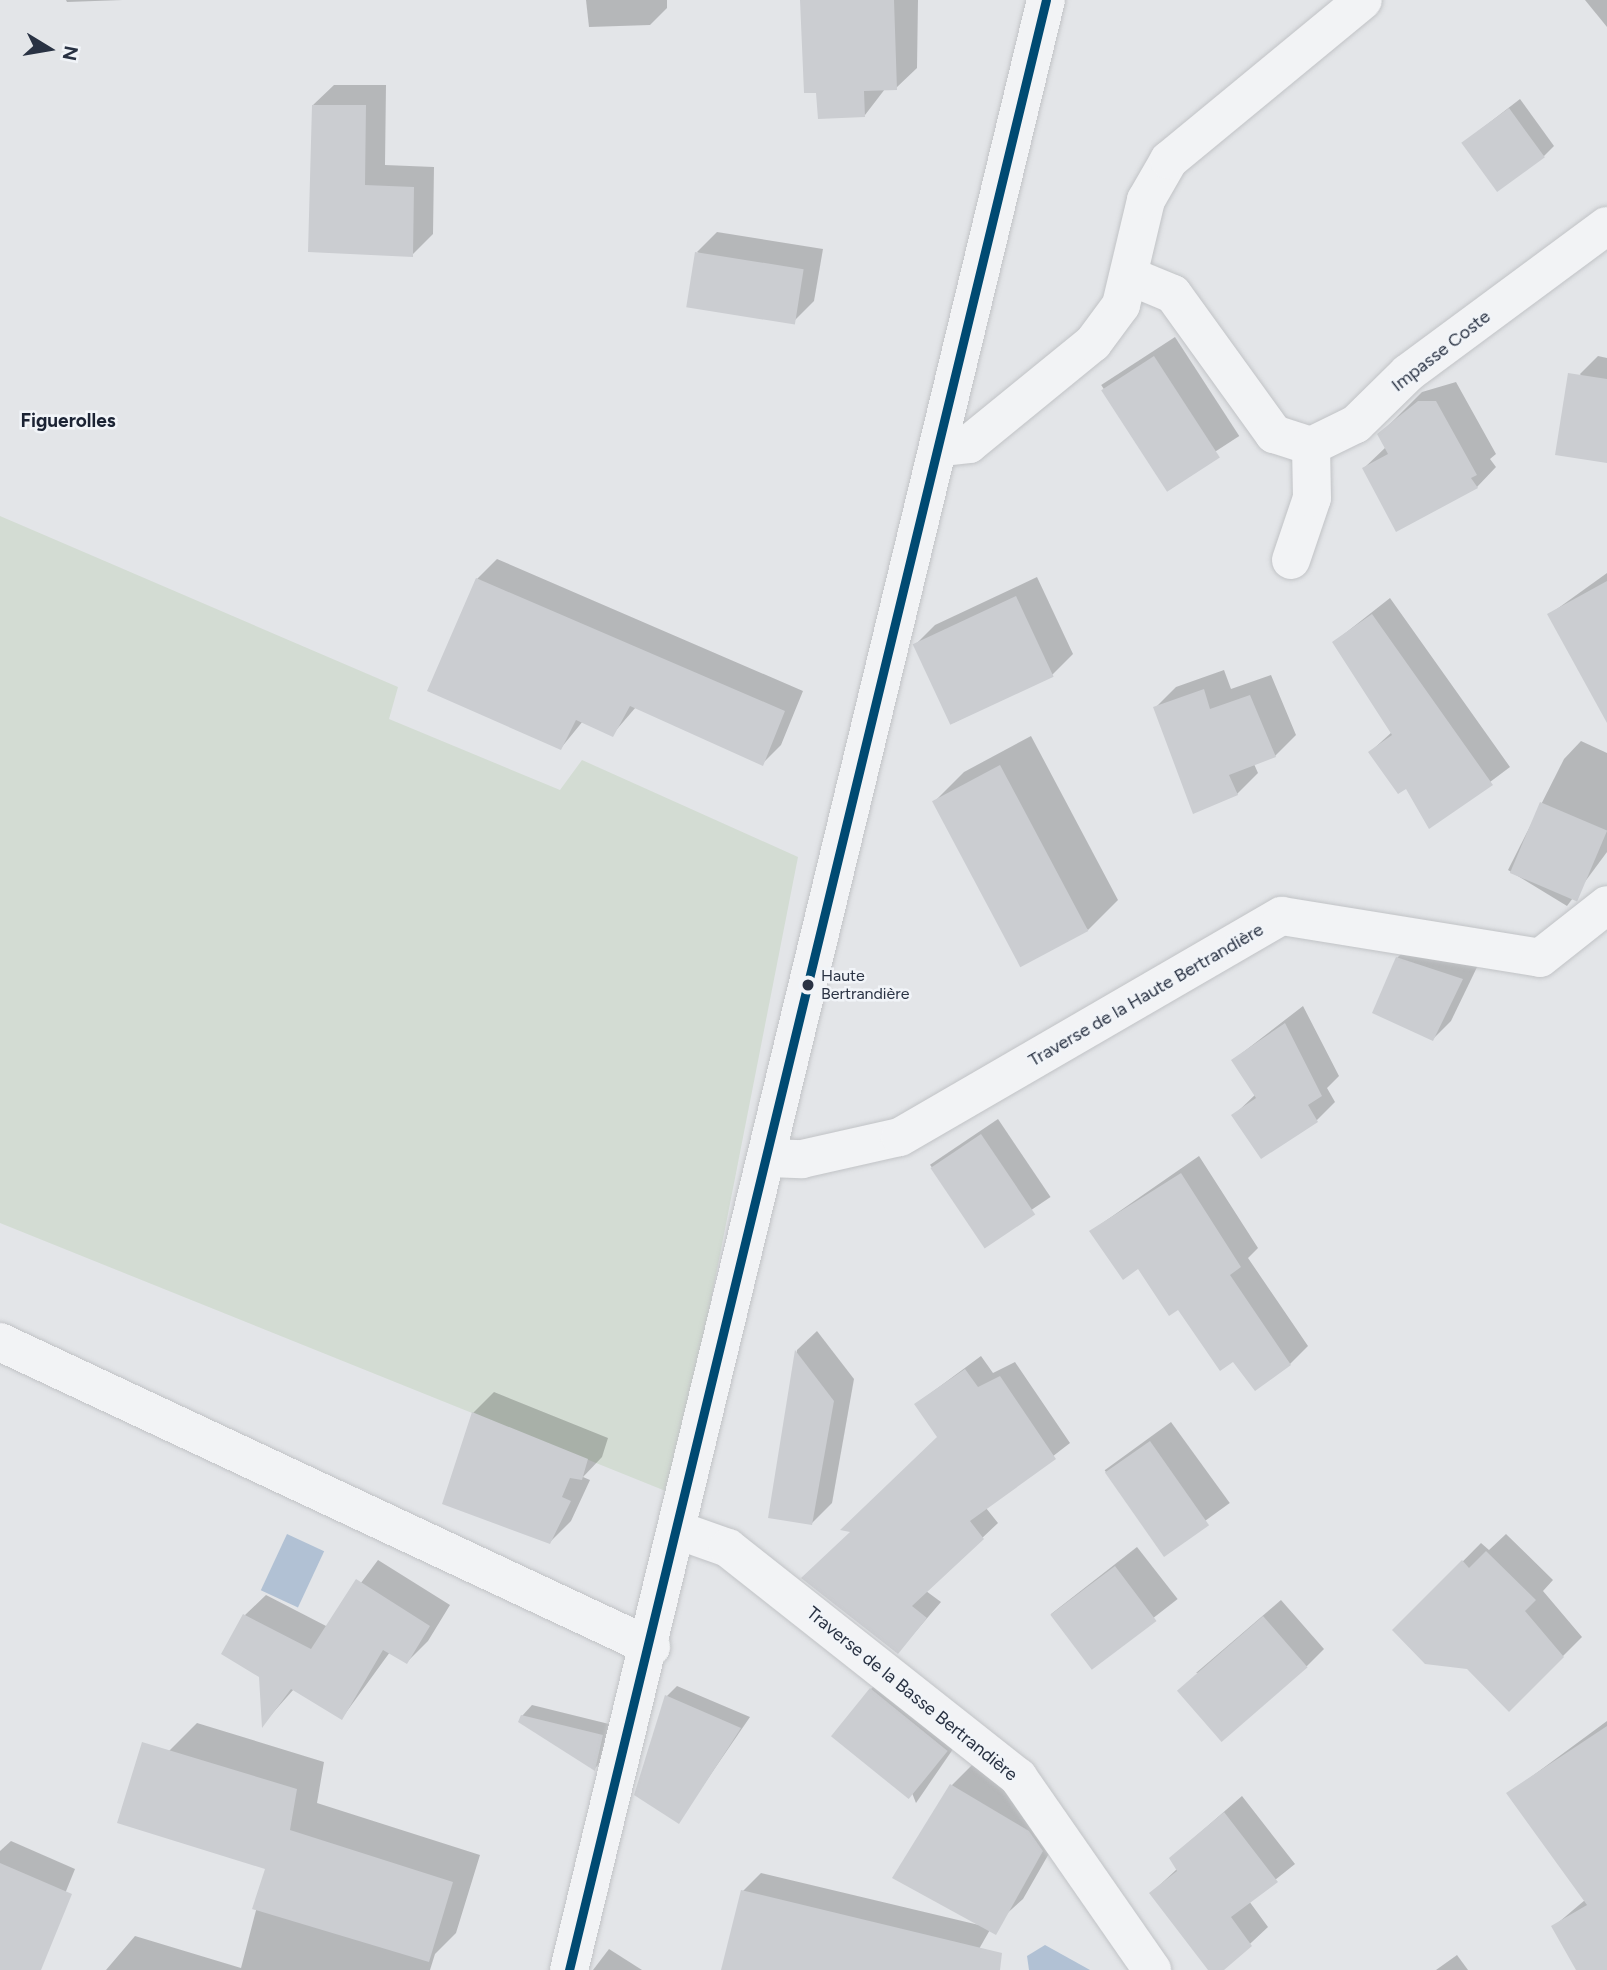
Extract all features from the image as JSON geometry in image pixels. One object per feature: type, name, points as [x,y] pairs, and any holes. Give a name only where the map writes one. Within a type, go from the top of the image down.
[{"type":"street","points":[[569,1970],[680,1531],[844,821],[942,447],[995,195],[1046,0]]},
{"type":"street","points":[[942,447],[970,444],[1093,344],[1132,277],[1146,200],[1169,160],[1363,0]]},
{"type":"street","name":"Impasse Coste","points":[[1311,446],[1356,424],[1408,373],[1607,226]]},
{"type":"street","points":[[1132,277],[1173,294],[1274,434],[1311,446],[1312,498],[1291,560]]},
{"type":"street","name":"Traverse de la Haute Bertrandière","points":[[768,1158],[802,1159],[900,1137],[1282,916],[1540,958],[1607,905]]},
{"type":"street","points":[[0,1342],[651,1647]]},
{"type":"street","name":"Traverse de la Basse Bertrandière","points":[[680,1531],[729,1548],[1018,1777],[1152,1970]]},
{"type":"shaded area","points":[[0,516],[398,687],[389,719],[560,790],[582,760],[798,857],[673,1494],[0,1223]]},
{"type":"water","points":[[287,1534],[324,1551],[298,1608],[261,1590]]},
{"type":"water","points":[[1045,1945],[1090,1970],[1029,1970],[1027,1956]]},
{"type":"building","points":[[800,0],[894,0],[897,90],[864,91],[865,117],[818,119],[816,93],[804,93]]},
{"type":"building","points":[[312,105],[366,105],[365,185],[414,187],[413,257],[308,252]]},
{"type":"building","points":[[1509,108],[1545,157],[1497,192],[1461,143]]},
{"type":"building","points":[[695,252],[804,269],[795,325],[686,307]]},
{"type":"building","points":[[1154,356],[1220,457],[1167,492],[1101,390]]},
{"type":"building","points":[[1568,373],[1607,379],[1607,463],[1555,455]]},
{"type":"building","points":[[1418,401],[1436,401],[1477,475],[1471,478],[1478,488],[1396,532],[1362,468],[1388,454],[1377,434]]},
{"type":"building","points":[[476,578],[785,711],[763,766],[630,706],[613,737],[576,720],[561,750],[427,691]]},
{"type":"building","points":[[1607,581],[1607,723],[1547,614]]},
{"type":"building","points":[[1016,596],[1054,677],[950,725],[913,644]]},
{"type":"building","points":[[1372,614],[1493,785],[1429,829],[1406,789],[1398,794],[1368,752],[1392,735],[1332,642]]},
{"type":"building","points":[[1204,689],[1210,709],[1250,695],[1276,757],[1229,775],[1238,795],[1193,814],[1153,707]]},
{"type":"building","points":[[1000,765],[1088,931],[1020,967],[932,801]]},
{"type":"building","points":[[1540,802],[1607,830],[1577,901],[1510,873]]},
{"type":"building","points":[[1396,957],[1463,979],[1433,1041],[1372,1013]]},
{"type":"building","points":[[1285,1023],[1322,1096],[1308,1105],[1318,1122],[1261,1159],[1231,1115],[1256,1098],[1231,1060]]},
{"type":"building","points":[[981,1134],[1035,1214],[985,1249],[930,1168]]},
{"type":"building","points":[[1181,1173],[1241,1267],[1230,1275],[1291,1365],[1255,1391],[1233,1362],[1220,1371],[1178,1310],[1169,1316],[1138,1269],[1123,1280],[1089,1231]]},
{"type":"building","points":[[795,1350],[834,1401],[812,1525],[768,1518]]},
{"type":"building","points":[[965,1369],[978,1387],[1000,1376],[1056,1459],[970,1521],[984,1539],[912,1606],[927,1618],[898,1654],[801,1578],[850,1532],[840,1530],[937,1437],[914,1404]]},
{"type":"building","points":[[472,1412],[588,1459],[582,1480],[570,1478],[562,1497],[571,1501],[550,1544],[442,1504]]},
{"type":"building","points":[[1150,1441],[1209,1525],[1164,1557],[1105,1473]]},
{"type":"building","points":[[1486,1551],[1536,1600],[1525,1611],[1564,1657],[1509,1712],[1467,1669],[1425,1664],[1392,1630],[1462,1560],[1469,1568]]},
{"type":"building","points":[[1115,1566],[1157,1621],[1092,1670],[1050,1615]]},
{"type":"building","points":[[356,1579],[430,1626],[407,1664],[383,1650],[342,1720],[291,1689],[262,1728],[259,1677],[221,1654],[243,1614],[311,1649]]},
{"type":"building","points":[[1263,1616],[1308,1667],[1222,1742],[1177,1691]]},
{"type":"building","points":[[870,1688],[948,1751],[909,1799],[831,1736]]},
{"type":"building","points":[[665,1695],[741,1728],[679,1824],[634,1795]]},
{"type":"building","points":[[521,1715],[603,1735],[595,1771],[518,1722]]},
{"type":"building","points":[[1607,1726],[1607,1970],[1576,1970],[1551,1926],[1587,1905],[1506,1793]]},
{"type":"building","points":[[142,1742],[297,1789],[290,1830],[453,1882],[429,1962],[252,1909],[265,1869],[117,1823]]},
{"type":"building","points":[[950,1784],[1029,1831],[1043,1851],[996,1935],[892,1878]]},
{"type":"building","points":[[1224,1812],[1278,1882],[1231,1917],[1252,1946],[1224,1970],[1208,1970],[1149,1893],[1177,1871],[1169,1858]]},
{"type":"building","points":[[0,1863],[72,1894],[41,1970],[0,1970]]},
{"type":"building","points":[[741,1890],[1002,1953],[1000,1970],[721,1970]]},
{"type":"transit line","points":[[569,1970],[1046,0]]},
{"type":"place","name":"Haute Bertrandière","points":[[808,985]]},
{"type":"district","name":"Figuerolles","points":[[68,421]]}]
